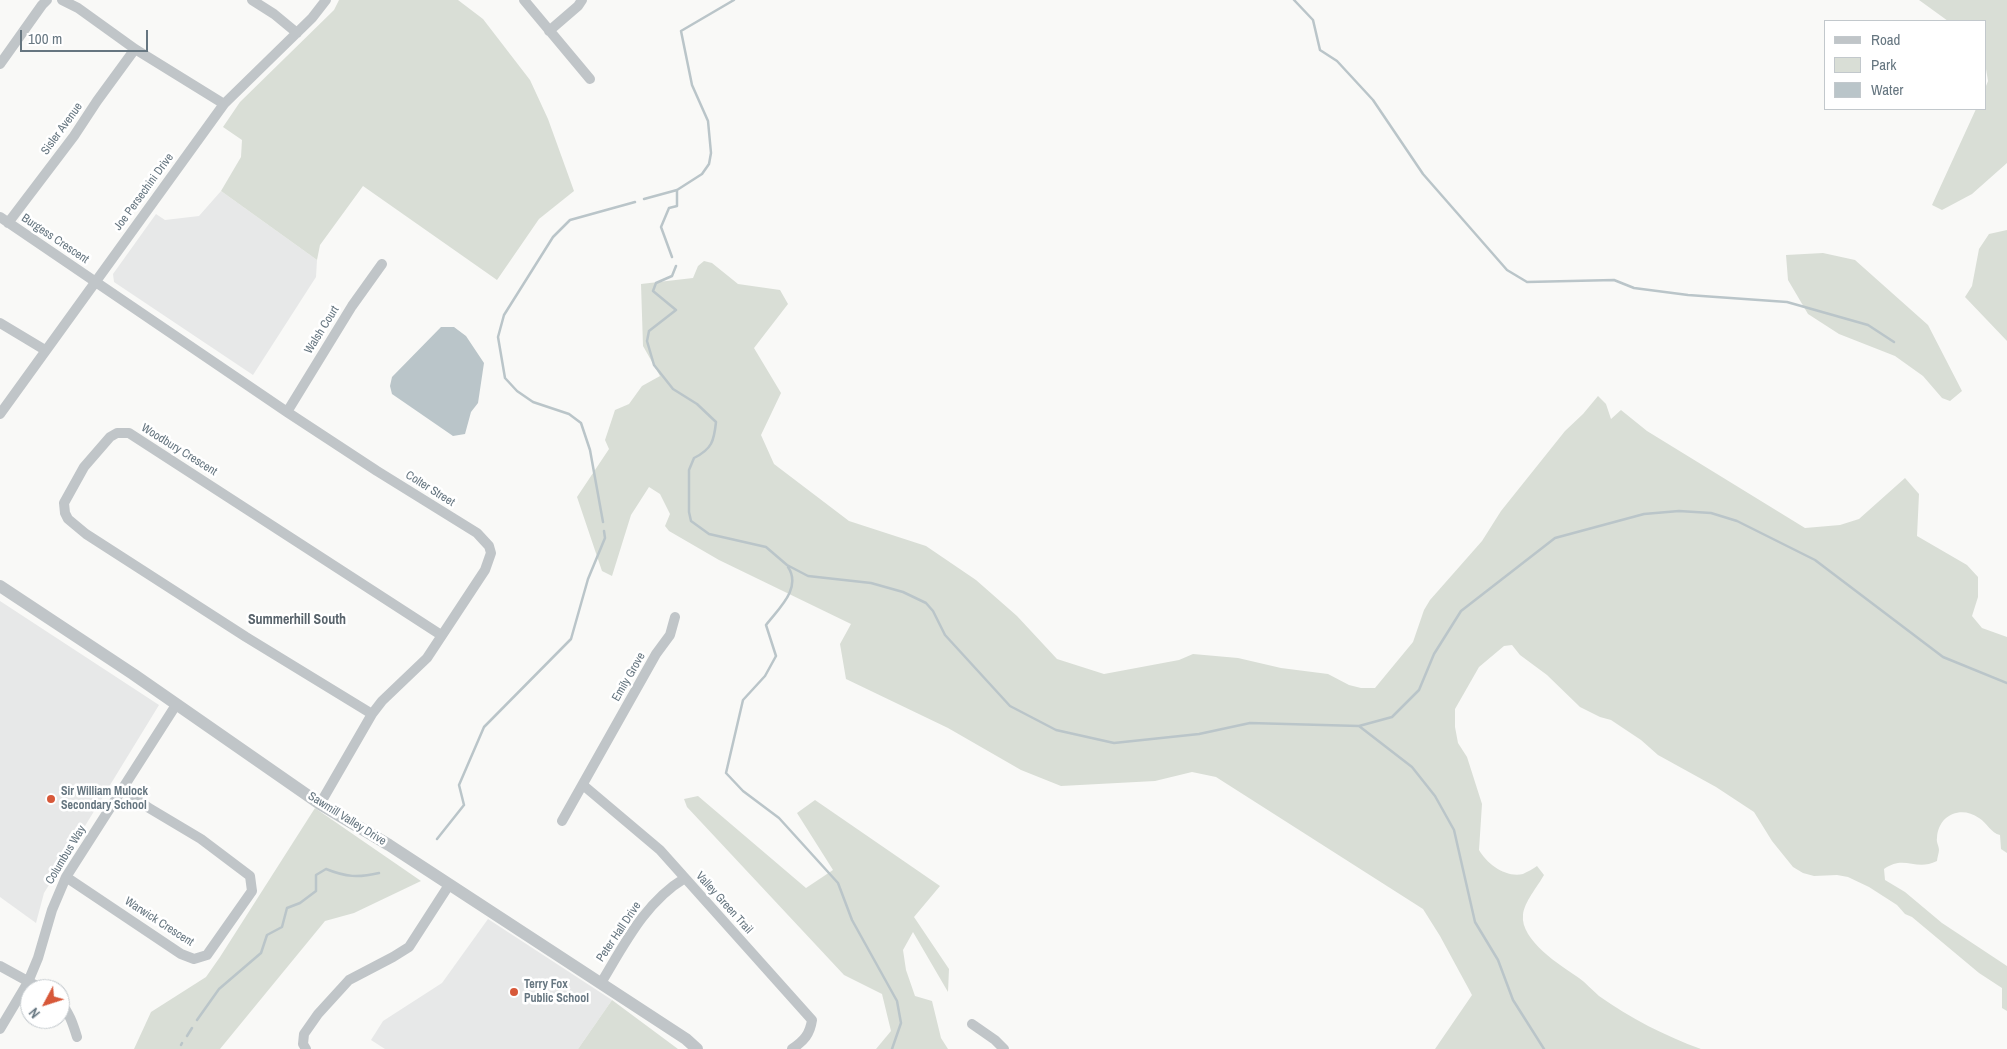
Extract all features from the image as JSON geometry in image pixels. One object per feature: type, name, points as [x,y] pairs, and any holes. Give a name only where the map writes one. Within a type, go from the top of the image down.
[{"type":"street","points":[[0,64],[42,4],[47,0]]},
{"type":"street","points":[[62,0],[78,8],[135,49],[224,104]]},
{"type":"street","points":[[252,0],[274,14],[297,33]]},
{"type":"street","name":"Joe Persechini Drive","points":[[0,414],[224,104],[318,12],[326,0]]},
{"type":"street","points":[[524,0],[590,79]]},
{"type":"street","points":[[549,31],[578,6],[582,0]]},
{"type":"street","name":"Sisler Avenue","points":[[4,220],[74,136],[135,49]]},
{"type":"street","name":"Burgess Crescent","points":[[4,220],[96,281]]},
{"type":"street","name":"Walsh Court","points":[[287,412],[347,314],[382,264]]},
{"type":"street","name":"Colter Street","points":[[96,281],[287,412],[477,533],[489,546],[491,553],[485,570],[427,658],[382,701],[372,714],[320,804]]},
{"type":"street","points":[[0,323],[45,350]]},
{"type":"street","name":"Woodbury Crescent","points":[[372,714],[246,637],[86,534],[68,519],[64,503],[89,461],[110,437],[118,432],[129,433],[441,635]]},
{"type":"street","name":"Sawmill Valley Drive","points":[[0,586],[133,674],[320,804],[601,983],[686,1039],[697,1049]]},
{"type":"street","name":"Emily Grove","points":[[583,785],[601,749],[656,654],[668,638],[675,617]]},
{"type":"street","name":"Columbus Way","points":[[29,979],[38,958],[52,910],[66,876],[176,705]]},
{"type":"street","points":[[562,821],[583,785]]},
{"type":"street","name":"Valley Green Trail","points":[[583,785],[660,850],[812,1020],[810,1031],[801,1043],[792,1049]]},
{"type":"street","name":"Warwick Crescent","points":[[66,876],[181,954],[194,960],[207,956],[252,891],[250,876],[201,840],[149,808],[122,788]]},
{"type":"street","name":"Peter Hall Drive","points":[[601,983],[639,921],[656,900],[684,878]]},
{"type":"street","points":[[306,1049],[303,1044],[304,1034],[318,1014],[349,980],[409,947],[449,885]]},
{"type":"street","points":[[0,966],[23,979]]},
{"type":"street","name":"Columbus Way","points":[[0,1029],[20,995]]},
{"type":"street","points":[[70,1019],[77,1037]]},
{"type":"street","points":[[972,1024],[995,1040],[1004,1049]]},
{"type":"shaded area","points":[[221,191],[317,260],[316,277],[253,375],[114,282],[113,274],[156,214],[165,220],[199,216]]},
{"type":"shaded area","name":"Sir William Mulock Secondary School","points":[[0,601],[159,705],[44,893],[36,923],[0,897]]},
{"type":"shaded area","name":"Terry Fox Public School","points":[[488,919],[612,1000],[578,1049],[385,1049],[371,1040],[383,1021],[442,983]]},
{"type":"green space","points":[[339,0],[458,0],[483,19],[530,80],[548,119],[574,191],[539,219],[497,280],[363,186],[320,245],[317,260],[221,191],[241,157],[242,140],[223,127],[240,102],[334,10]]},
{"type":"green space","points":[[1919,0],[2007,0],[2007,163],[1972,194],[1942,210],[1932,205],[1976,110],[1987,110],[1988,81],[1987,20],[1947,20]]},
{"type":"green space","points":[[2007,230],[2007,341],[1965,297],[1972,286],[1979,249],[1989,234]]},
{"type":"green space","points":[[1823,253],[1855,260],[1928,325],[1962,391],[1950,401],[1942,398],[1923,376],[1895,356],[1839,334],[1808,314],[1788,280],[1786,255]]},
{"type":"green space","points":[[704,261],[712,263],[738,284],[780,290],[788,304],[754,348],[781,393],[761,435],[774,464],[849,521],[926,546],[976,580],[1017,616],[1057,659],[1104,674],[1179,660],[1193,654],[1238,658],[1281,668],[1328,674],[1349,685],[1361,688],[1375,688],[1413,642],[1424,610],[1430,600],[1482,541],[1501,511],[1565,431],[1598,396],[1606,404],[1611,419],[1621,410],[1647,431],[1805,528],[1840,525],[1859,519],[1905,478],[1919,494],[1917,536],[1967,565],[1978,577],[1978,597],[1972,616],[1982,628],[2007,637],[2007,853],[2001,849],[2000,835],[1994,832],[1982,820],[1965,812],[1952,814],[1941,823],[1938,830],[1939,850],[1937,861],[1922,865],[1898,863],[1891,865],[1884,869],[1885,880],[1905,892],[1942,923],[2007,966],[2007,1011],[2002,1008],[2002,988],[1979,973],[1912,917],[1905,914],[1897,905],[1869,887],[1848,877],[1837,875],[1814,876],[1803,873],[1793,867],[1772,841],[1754,812],[1716,787],[1658,755],[1641,740],[1611,720],[1580,707],[1547,675],[1520,655],[1512,645],[1504,646],[1479,667],[1455,709],[1455,727],[1458,743],[1467,757],[1482,804],[1479,850],[1492,865],[1504,872],[1517,875],[1523,874],[1537,866],[1544,875],[1529,900],[1523,915],[1528,934],[1543,951],[1562,967],[1582,980],[1599,996],[1623,1012],[1661,1032],[1701,1049],[1435,1049],[1472,995],[1423,909],[1216,777],[1192,772],[1155,781],[1061,786],[1021,770],[948,728],[846,679],[840,644],[851,624],[719,560],[669,531],[665,526],[670,514],[660,494],[649,487],[631,515],[612,576],[602,571],[577,497],[609,449],[605,440],[615,410],[629,404],[642,386],[660,376],[643,346],[641,284],[693,278],[698,266]]},
{"type":"green space","points":[[698,796],[806,888],[833,870],[797,813],[815,800],[940,886],[914,917],[949,969],[948,992],[913,932],[903,950],[906,970],[915,996],[932,1001],[941,1038],[948,1049],[876,1049],[891,1031],[882,994],[844,975],[687,807],[684,799]]},
{"type":"green space","points":[[315,808],[421,881],[354,913],[325,921],[220,1049],[134,1049],[151,1012],[206,977]]},
{"type":"green space","points":[[612,1000],[678,1049],[578,1049]]},
{"type":"water","points":[[441,327],[454,327],[466,336],[484,363],[478,403],[471,412],[465,434],[453,436],[392,394],[390,386],[392,377]]},
{"type":"waterway","points":[[644,199],[677,190],[702,174],[709,164],[711,153],[708,121],[692,85],[681,31],[734,0]]},
{"type":"waterway","points":[[1294,0],[1313,20],[1320,50],[1337,61],[1373,100],[1423,174],[1507,270],[1527,282],[1614,280],[1634,288],[1688,295],[1787,302],[1868,325],[1894,342]]},
{"type":"waterway","points":[[672,257],[661,227],[669,208],[677,206],[677,190]]},
{"type":"waterway","points":[[603,522],[590,450],[581,423],[569,414],[533,402],[517,391],[505,378],[498,337],[504,315],[553,237],[570,220],[635,202]]},
{"type":"waterway","points":[[676,266],[672,276],[656,283],[653,291],[676,310],[649,331],[647,341],[654,365],[673,389],[697,404],[716,422],[711,444],[705,451],[694,458],[689,470],[689,512],[691,521],[709,534],[766,547],[787,565],[808,576],[871,583],[903,592],[926,603],[933,611],[945,635],[1010,706],[1056,730],[1114,743],[1199,734],[1250,723],[1359,726],[1392,717],[1419,690],[1434,654],[1461,611],[1555,538],[1644,514],[1679,511],[1711,513],[1737,521],[1815,560],[1943,657],[2007,683]]},
{"type":"waterway","points":[[437,839],[464,805],[459,785],[484,727],[571,639],[588,579],[605,538],[604,531]]},
{"type":"waterway","points":[[788,567],[792,575],[791,590],[766,625],[776,656],[765,676],[743,700],[726,773],[743,791],[779,818],[838,883],[852,920],[897,1001],[901,1023],[892,1049]]},
{"type":"waterway","points":[[1359,726],[1412,767],[1435,796],[1454,830],[1475,922],[1498,960],[1513,1000],[1544,1049]]},
{"type":"waterway","points":[[197,1020],[219,989],[261,953],[267,935],[282,927],[287,908],[300,903],[316,891],[316,875],[326,869],[352,876],[379,873]]},
{"type":"waterway","points":[[187,1036],[192,1028]]},
{"type":"place","name":"Sir William Mulock Secondary School","points":[[51,799]]},
{"type":"place","name":"Terry Fox Public School","points":[[514,992]]},
{"type":"district","name":"Summerhill South","points":[[297,620]]}]
